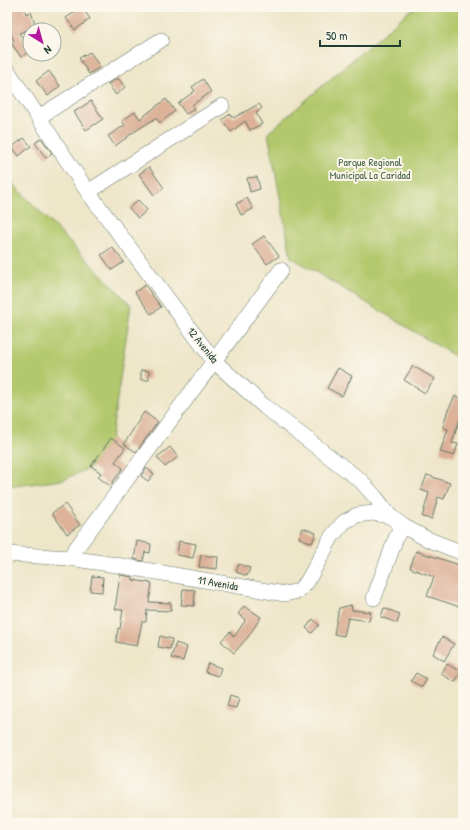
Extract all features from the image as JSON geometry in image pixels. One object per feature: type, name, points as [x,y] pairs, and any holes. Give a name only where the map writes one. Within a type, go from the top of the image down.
[{"type":"street","points":[[39,118],[161,40]]},
{"type":"street","name":"12 Avenida","points":[[7,70],[88,192],[214,361],[265,407],[361,481],[390,516],[403,526],[428,539],[463,553]]},
{"type":"street","points":[[88,192],[222,106]]},
{"type":"street","points":[[69,558],[281,270]]},
{"type":"street","name":"11 Avenida","points":[[7,554],[69,558],[285,594],[298,591],[307,582],[332,536],[344,522],[357,515],[373,513],[390,516]]},
{"type":"street","points":[[374,598],[397,535],[403,526]]},
{"type":"green space","name":"Parque Regional Municipal La Caridad","points":[[418,7],[463,7],[463,361],[291,257],[268,133],[409,11]]},
{"type":"green space","points":[[7,178],[131,305],[108,459],[63,480],[7,487]]},
{"type":"building","points":[[7,7],[24,7],[26,14],[31,12],[34,22],[22,22],[22,32],[19,33],[22,38],[21,57],[11,43],[14,42],[7,22]]},
{"type":"building","points":[[82,7],[90,19],[75,30],[66,18]]},
{"type":"building","points":[[90,52],[100,67],[89,74],[79,58]]},
{"type":"building","points":[[49,71],[60,86],[48,96],[36,81]]},
{"type":"building","points":[[118,78],[125,87],[116,95],[108,84]]},
{"type":"building","points":[[203,79],[211,92],[192,105],[194,109],[186,114],[178,103],[195,91],[192,87]]},
{"type":"building","points":[[166,99],[175,111],[160,123],[156,118],[115,146],[108,136],[125,125],[122,121],[135,112],[140,119]]},
{"type":"building","points":[[91,101],[103,119],[86,130],[74,112]]},
{"type":"building","points":[[259,104],[262,108],[256,113],[262,124],[250,130],[245,121],[231,132],[222,120],[230,114],[233,118]]},
{"type":"building","points":[[24,138],[31,146],[19,156],[12,147]]},
{"type":"building","points":[[41,138],[52,153],[46,158],[35,143]]},
{"type":"building","points":[[149,167],[164,188],[154,195],[139,174]]},
{"type":"building","points":[[257,177],[260,189],[250,192],[247,178]]},
{"type":"building","points":[[247,198],[253,209],[241,215],[236,204]]},
{"type":"building","points":[[138,200],[147,210],[138,218],[129,208]]},
{"type":"building","points":[[264,236],[279,256],[267,264],[252,244]]},
{"type":"building","points":[[112,247],[124,262],[112,270],[101,255]]},
{"type":"building","points":[[145,285],[161,307],[151,314],[135,292]]},
{"type":"building","points":[[413,366],[435,379],[425,393],[404,380]]},
{"type":"building","points":[[338,368],[352,376],[342,396],[327,388]]},
{"type":"building","points":[[141,370],[149,371],[149,380],[141,380]]},
{"type":"building","points":[[455,396],[463,400],[463,416],[461,415],[452,443],[458,444],[454,456],[440,452],[448,429],[443,428],[447,412]]},
{"type":"building","points":[[144,412],[158,422],[136,452],[124,444]]},
{"type":"building","points":[[111,438],[125,448],[115,462],[123,468],[110,486],[98,477],[101,473],[91,466]]},
{"type":"building","points":[[170,447],[178,457],[165,467],[157,457]]},
{"type":"building","points":[[146,468],[154,474],[148,481],[141,476]]},
{"type":"building","points":[[427,475],[450,483],[444,499],[438,497],[432,519],[422,517],[429,493],[421,490]]},
{"type":"building","points":[[65,504],[80,525],[67,534],[52,513]]},
{"type":"building","points":[[303,528],[316,533],[312,543],[299,538]]},
{"type":"building","points":[[137,541],[151,544],[150,553],[145,552],[143,561],[134,559]]},
{"type":"building","points":[[179,541],[196,544],[193,558],[177,555]]},
{"type":"building","points":[[416,551],[463,566],[463,608],[427,596],[434,577],[410,568]]},
{"type":"building","points":[[201,555],[218,557],[217,569],[199,567]]},
{"type":"building","points":[[239,564],[250,568],[247,576],[236,572]]},
{"type":"building","points":[[120,575],[133,577],[133,580],[152,583],[149,602],[171,603],[171,611],[147,610],[146,622],[142,622],[137,646],[116,642],[123,610],[115,609]]},
{"type":"building","points":[[92,576],[103,577],[102,592],[90,591]]},
{"type":"building","points":[[183,589],[195,590],[194,606],[181,605]]},
{"type":"building","points":[[351,605],[352,610],[371,612],[369,621],[348,618],[344,636],[334,634],[339,608]]},
{"type":"building","points":[[244,606],[261,617],[248,637],[234,653],[221,641],[230,632],[234,637],[245,621],[245,619],[238,614]]},
{"type":"building","points":[[384,608],[400,614],[397,623],[381,617]]},
{"type":"building","points":[[313,619],[319,625],[312,633],[306,628]]},
{"type":"building","points":[[160,636],[172,639],[170,649],[158,647]]},
{"type":"building","points":[[442,637],[454,644],[444,661],[433,654]]},
{"type":"building","points":[[176,643],[187,647],[183,661],[171,658]]},
{"type":"building","points":[[208,663],[221,668],[218,676],[205,672]]},
{"type":"building","points":[[447,664],[461,672],[455,682],[441,674]]},
{"type":"building","points":[[416,673],[427,679],[422,687],[411,681]]},
{"type":"building","points":[[230,695],[239,698],[236,708],[227,706]]}]
